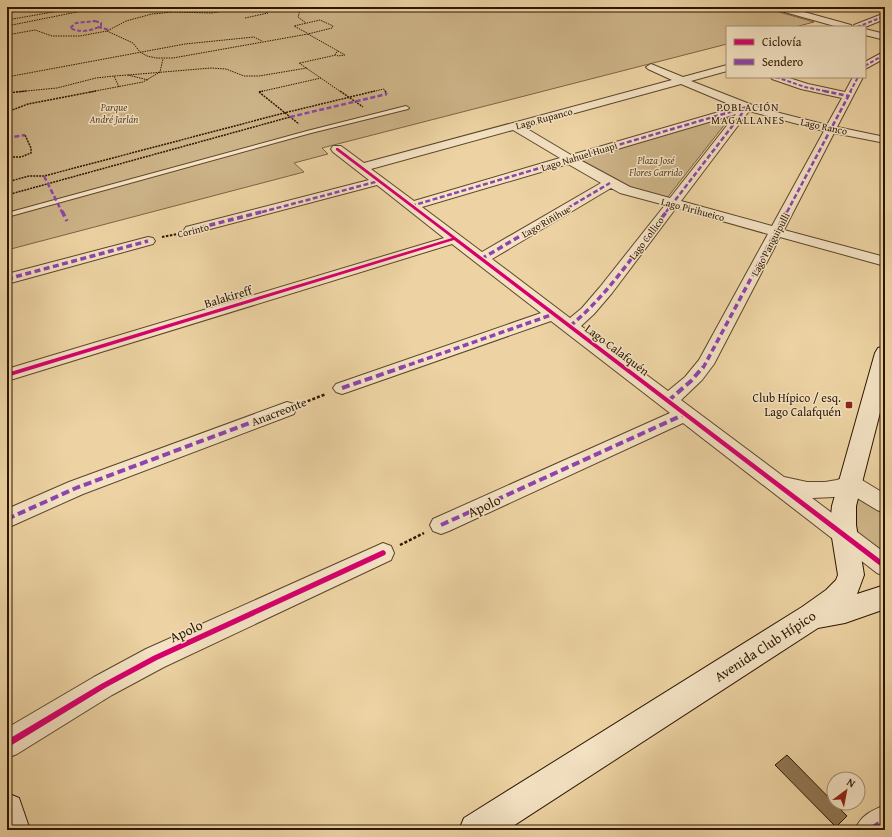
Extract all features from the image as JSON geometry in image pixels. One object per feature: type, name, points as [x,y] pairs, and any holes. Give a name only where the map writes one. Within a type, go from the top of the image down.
[{"type":"main road","name":"Avenida Club Hípico","points":[[476,830],[812,616],[834,601],[845,591],[849,583],[850,567],[843,513],[885,353]]},
{"type":"main road","points":[[812,616],[845,610],[885,597]]},
{"type":"main road","points":[[7,810],[13,830]]},
{"type":"street","points":[[777,7],[844,26]]},
{"type":"street","points":[[788,10],[797,7]]},
{"type":"street","points":[[860,26],[885,16]]},
{"type":"street","points":[[866,32],[885,37]]},
{"type":"street","points":[[866,65],[885,54]]},
{"type":"street","name":"Lago Ranco","points":[[651,66],[747,107],[778,116],[885,140]]},
{"type":"street","name":"Lago Rupanco","points":[[361,168],[726,68]]},
{"type":"street","points":[[779,78],[805,87],[848,96]]},
{"type":"street","name":"Lago Panguipulli","points":[[668,401],[690,383],[702,370],[857,78]]},
{"type":"street","name":"Lago Nahuel Huapi","points":[[412,206],[747,107]]},
{"type":"street","name":"Lago Collico","points":[[570,326],[588,311],[606,290],[747,107]]},
{"type":"street","name":"Lago Pirihueico","points":[[515,126],[610,183],[634,193],[885,262]]},
{"type":"street","name":"Lago Calafquén","points":[[337,150],[885,566]]},
{"type":"street","name":"Corinto","points":[[191,230],[379,181]]},
{"type":"street","name":"Lago Riñihue","points":[[481,259],[610,183]]},
{"type":"street","name":"Balakireff","points":[[7,375],[454,239]]},
{"type":"street","points":[[7,279],[148,241]]},
{"type":"street","points":[[342,388],[554,314]]},
{"type":"street","name":"Anacreonte","points":[[7,519],[76,488],[287,409]]},
{"type":"street","name":"Apolo","points":[[441,525],[685,414]]},
{"type":"street","name":"Lago Calafquén","points":[[777,483],[793,488],[812,490],[833,488],[850,483]]},
{"type":"street","points":[[850,483],[885,504]]},
{"type":"street","name":"Apolo","points":[[7,744],[103,686],[155,658],[383,553]]},
{"type":"street","points":[[870,830],[885,820]]},
{"type":"lane","points":[[7,215],[309,132],[406,108]]},
{"type":"path","points":[[7,20],[82,7]]},
{"type":"path","points":[[7,26],[102,7]]},
{"type":"path","points":[[7,35],[35,30],[49,35],[68,37],[107,31],[126,21],[155,14],[182,12],[212,13],[247,7]]},
{"type":"path","points":[[245,18],[268,14],[257,7]]},
{"type":"path","points":[[301,7],[302,10],[298,17],[307,23]]},
{"type":"path","points":[[107,31],[133,43],[140,52],[151,57],[163,59],[308,34],[332,28],[333,26],[320,20],[294,26],[308,34],[345,55],[336,55],[299,63],[321,77],[374,116]]},
{"type":"path","points":[[7,29],[12,34]]},
{"type":"path","points":[[7,77],[185,44],[254,37],[262,42]]},
{"type":"path","points":[[336,55],[335,53],[338,51]]},
{"type":"path","points":[[7,112],[28,104],[148,80],[160,72],[163,59]]},
{"type":"path","points":[[7,93],[56,88],[96,78],[160,72],[211,68],[228,70],[244,76],[260,76],[307,68]]},
{"type":"path","points":[[128,75],[148,80]]},
{"type":"path","points":[[114,76],[119,87]]},
{"type":"path","points":[[309,132],[259,92],[321,77]]},
{"type":"path","points":[[7,182],[29,176],[44,176],[349,97],[384,89],[388,94]]},
{"type":"path","points":[[7,195],[290,117]]},
{"type":"path","points":[[7,157],[21,157],[31,153],[31,148],[26,135]]},
{"type":"path","points":[[383,553],[441,525]]},
{"type":"green space","name":"Parque André Jarlán","points":[[42,7],[762,7],[814,22],[799,26],[726,26],[726,44],[322,148],[328,154],[294,163],[304,172],[7,250],[7,13]]},
{"type":"green space","name":"Plaza José Flores Garrido","points":[[724,117],[729,119],[667,198],[631,188],[606,177],[582,160]]},
{"type":"green space","points":[[852,498],[862,499],[885,513],[885,551],[856,534]]},
{"type":"building","points":[[787,755],[826,795],[826,811],[842,811],[847,816],[836,827],[775,765]]},
{"type":"marked path","points":[[860,26],[885,16]]},
{"type":"marked path","points":[[95,21],[101,23],[101,26],[85,31],[73,30],[70,28],[76,23],[95,21]]},
{"type":"marked path","points":[[98,27],[110,30]]},
{"type":"marked path","points":[[866,65],[885,54]]},
{"type":"marked path","points":[[779,78],[805,87],[848,96]]},
{"type":"marked path","points":[[668,401],[691,381],[709,358],[857,78]]},
{"type":"marked path","points":[[290,117],[387,94]]},
{"type":"marked path","points":[[411,206],[747,107]]},
{"type":"marked path","points":[[570,326],[588,311],[606,290],[747,107]]},
{"type":"marked path","points":[[7,138],[25,135]]},
{"type":"marked path","points":[[44,176],[67,221]]},
{"type":"marked path","points":[[191,230],[379,181]]},
{"type":"marked path","points":[[481,259],[610,183]]},
{"type":"marked path","points":[[7,279],[148,241]]},
{"type":"marked path","points":[[342,388],[554,314]]},
{"type":"marked path","points":[[7,519],[76,488],[287,409]]},
{"type":"marked path","points":[[441,525],[685,414]]},
{"type":"marked path","points":[[870,830],[885,820]]},
{"type":"cycle path","points":[[337,149],[885,566]]},
{"type":"cycle path","points":[[7,375],[454,239]]},
{"type":"cycle path","points":[[7,744],[103,686],[155,658],[383,553]]},
{"type":"place","name":"Club Hípico / esq. Lago Calafquén","points":[[849,405]]},
{"type":"district","name":"POBLACIÓN MAGALLANES","points":[[748,113]]}]
